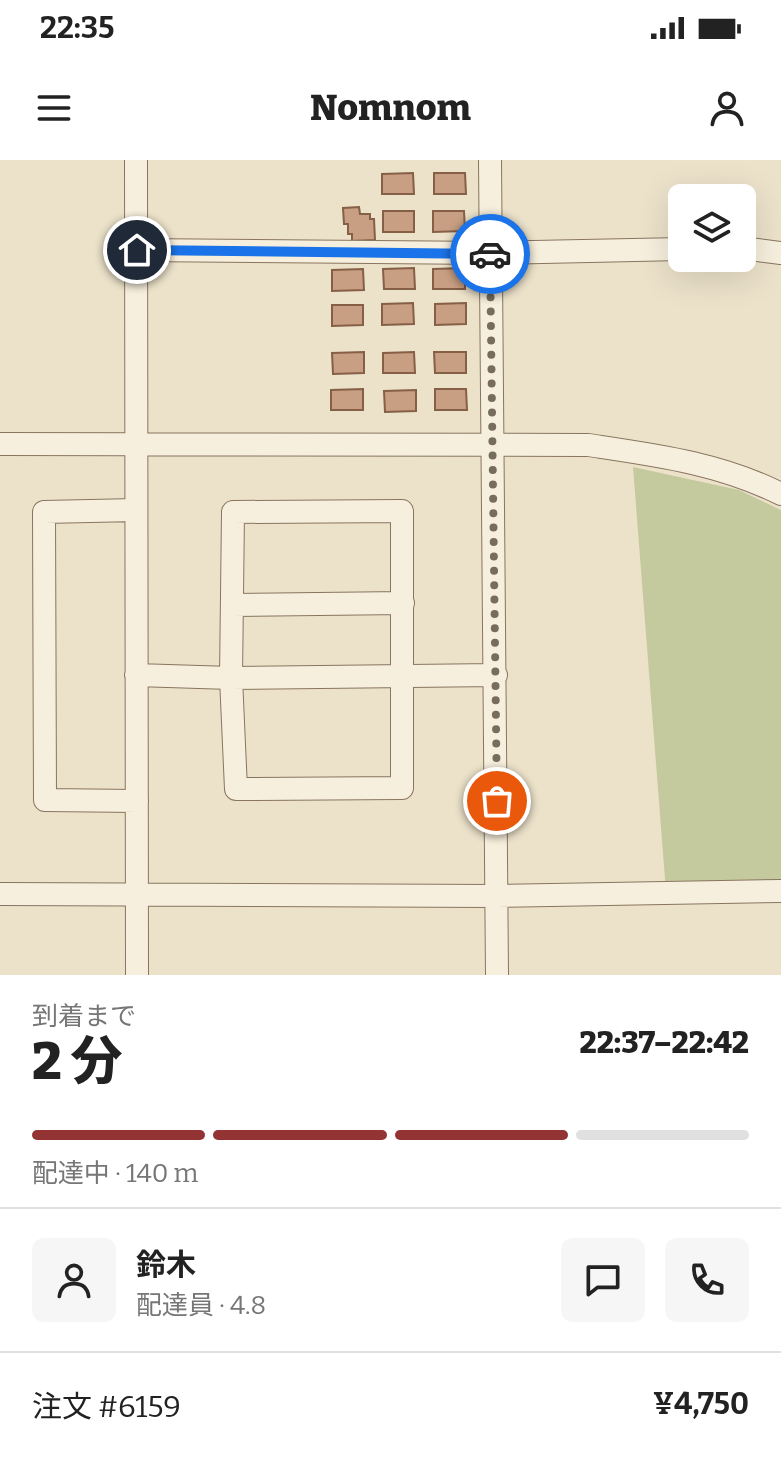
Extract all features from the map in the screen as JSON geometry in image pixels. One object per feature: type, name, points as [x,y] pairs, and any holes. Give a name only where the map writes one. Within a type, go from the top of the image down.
[{"type":"street","points":[[136,160],[137,975]]},
{"type":"street","points":[[490,160],[497,975]]},
{"type":"street","points":[[137,250],[490,253],[668,249]]},
{"type":"street","points":[[756,250],[781,253]]},
{"type":"street","points":[[0,444],[588,445],[650,453],[744,476],[781,494]]},
{"type":"street","points":[[136,510],[44,512],[44,528],[45,800],[137,801]]},
{"type":"street","points":[[402,511],[403,603],[402,788],[236,789],[231,678],[233,512],[402,511]]},
{"type":"street","points":[[232,605],[403,603]]},
{"type":"street","points":[[136,675],[231,678],[496,675]]},
{"type":"street","points":[[0,894],[497,896],[781,891]]},
{"type":"green space","points":[[633,467],[739,490],[781,510],[781,892],[666,892]]},
{"type":"building","points":[[413,173],[414,194],[382,194],[382,174]]},
{"type":"building","points":[[434,173],[465,173],[466,194],[434,194]]},
{"type":"building","points":[[359,207],[360,214],[370,214],[370,219],[374,219],[375,240],[352,241],[352,234],[348,234],[343,208]]},
{"type":"building","points":[[383,211],[414,211],[414,232],[383,232]]},
{"type":"building","points":[[433,211],[464,211],[465,231],[433,232]]},
{"type":"building","points":[[414,268],[415,289],[384,289],[383,269]]},
{"type":"building","points":[[465,268],[465,289],[433,289],[433,269]]},
{"type":"building","points":[[363,269],[364,290],[332,291],[332,270]]},
{"type":"building","points":[[413,303],[414,324],[382,325],[382,304]]},
{"type":"building","points":[[466,303],[466,324],[435,325],[435,304]]},
{"type":"building","points":[[332,305],[363,305],[363,325],[332,326]]},
{"type":"building","points":[[364,352],[364,373],[333,374],[332,353]]},
{"type":"building","points":[[414,352],[415,373],[383,373],[383,353]]},
{"type":"building","points":[[434,352],[466,352],[466,373],[435,373]]},
{"type":"building","points":[[363,389],[363,410],[331,410],[331,390]]},
{"type":"building","points":[[435,389],[466,389],[467,410],[435,410]]},
{"type":"building","points":[[416,390],[416,411],[385,412],[384,391]]},
{"type":"way so far","points":[[490,254],[497,801]]},
{"type":"route","points":[[137,250],[490,254]]}]
